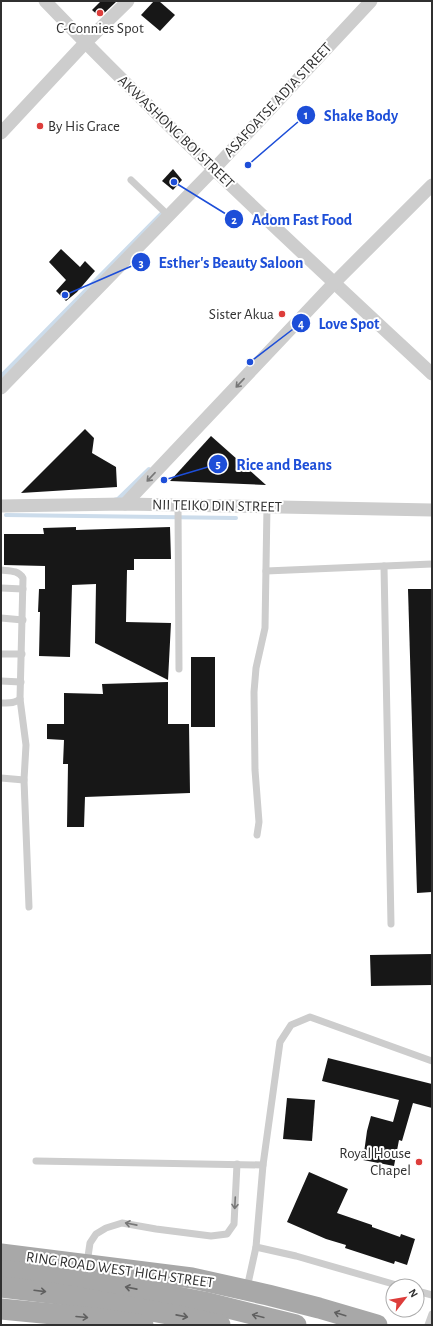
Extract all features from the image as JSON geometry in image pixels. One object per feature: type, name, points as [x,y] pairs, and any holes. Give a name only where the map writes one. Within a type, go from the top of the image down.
[{"type":"main road","name":"RING ROAD WEST HIGH STREET","points":[[1,1254],[192,1278],[268,1295],[377,1325]]},
{"type":"main road","name":"RING ROAD WEST HIGH STREET","points":[[1,1271],[58,1274],[204,1302],[296,1325]]},
{"type":"main road","points":[[1,1288],[59,1294],[220,1325]]},
{"type":"main road","points":[[1,1310],[94,1318],[143,1325]]},
{"type":"street","name":"AKWASHONG BOI STREET","points":[[45,1],[85,43],[214,170],[432,374]]},
{"type":"street","points":[[1,133],[85,43],[128,1]]},
{"type":"street","name":"ASAFOATSE ADJA STREET","points":[[1,388],[214,170],[371,1]]},
{"type":"street","points":[[125,504],[334,283],[432,185]]},
{"type":"street","name":"NII TEIKO DIN STREET","points":[[1,506],[125,504],[432,510]]},
{"type":"lane","points":[[131,180],[169,216]]},
{"type":"lane","points":[[178,505],[179,669]]},
{"type":"lane","points":[[258,836],[259,822],[255,770],[254,692],[256,668],[265,628],[267,506]]},
{"type":"lane","points":[[266,571],[432,564]]},
{"type":"lane","points":[[384,566],[391,924]]},
{"type":"lane","points":[[1,570],[16,572],[21,574],[23,578],[20,699],[26,746],[24,780],[29,907]]},
{"type":"lane","points":[[1,588],[23,589]]},
{"type":"lane","points":[[1,618],[23,620]]},
{"type":"lane","points":[[1,654],[22,654]]},
{"type":"lane","points":[[1,681],[21,682]]},
{"type":"lane","points":[[1,703],[17,702],[20,699]]},
{"type":"lane","points":[[1,778],[24,780]]},
{"type":"lane","points":[[246,1291],[256,1247],[263,1165],[280,1042],[291,1025],[310,1017],[432,1061]]},
{"type":"lane","points":[[36,1161],[263,1165]]},
{"type":"lane","points":[[87,1264],[90,1243],[96,1234],[106,1228],[122,1223],[211,1236],[227,1234],[234,1224],[237,1164]]},
{"type":"lane","points":[[256,1247],[296,1256],[385,1282]]},
{"type":"lane","points":[[428,1325],[432,1314]]},
{"type":"building","points":[[101,1],[117,1],[100,17],[92,10]]},
{"type":"building","points":[[154,1],[159,1],[175,15],[160,31],[141,15]]},
{"type":"building","points":[[173,169],[182,180],[173,190],[162,181]]},
{"type":"building","points":[[61,249],[80,267],[85,261],[95,271],[77,292],[66,301],[56,291],[66,280],[49,262]]},
{"type":"building","points":[[85,429],[94,438],[92,453],[116,467],[117,487],[21,493]]},
{"type":"building","points":[[211,436],[266,485],[170,481]]},
{"type":"building","points":[[76,527],[76,530],[170,527],[171,559],[134,559],[134,570],[127,570],[126,622],[171,623],[168,680],[95,643],[96,584],[72,585],[70,657],[39,656],[39,589],[45,589],[45,566],[4,565],[4,534],[44,534],[43,528]]},
{"type":"building","points":[[408,589],[432,589],[432,892],[417,893]]},
{"type":"building","points":[[191,657],[215,657],[215,727],[191,727]]},
{"type":"building","points":[[168,682],[168,724],[189,724],[190,793],[85,797],[84,827],[67,827],[68,764],[63,764],[64,740],[47,739],[47,724],[64,724],[64,693],[103,694],[102,684]]},
{"type":"building","points":[[432,954],[432,985],[371,986],[370,955]]},
{"type":"building","points":[[328,1058],[432,1084],[432,1108],[413,1103],[402,1141],[399,1140],[394,1166],[363,1160],[367,1131],[371,1116],[393,1122],[399,1100],[322,1081]]},
{"type":"building","points":[[287,1098],[315,1100],[312,1141],[283,1139]]},
{"type":"building","points":[[309,1172],[348,1189],[337,1213],[372,1225],[372,1227],[400,1237],[401,1234],[415,1239],[407,1265],[395,1261],[394,1264],[345,1248],[346,1245],[326,1239],[287,1222]]},
{"type":"waterway","points":[[1,376],[163,212]]},
{"type":"waterway","points":[[114,500],[118,499],[149,469]]},
{"type":"waterway","points":[[6,515],[236,518]]},
{"type":"place","name":"C-Connies Spot","points":[[100,13]]},
{"type":"place","name":"By His Grace","points":[[40,126]]},
{"type":"place","name":"Shake Body","points":[[248,165]]},
{"type":"place","name":"Adom Fast Food","points":[[174,182]]},
{"type":"place","name":"Esther's Beauty Saloon","points":[[65,295]]},
{"type":"place","name":"Sister Akua","points":[[282,314]]},
{"type":"place","name":"Love Spot","points":[[250,362]]},
{"type":"place","name":"Rice and Beans","points":[[164,480]]},
{"type":"place","name":"Royal House Chapel","points":[[419,1162]]}]
